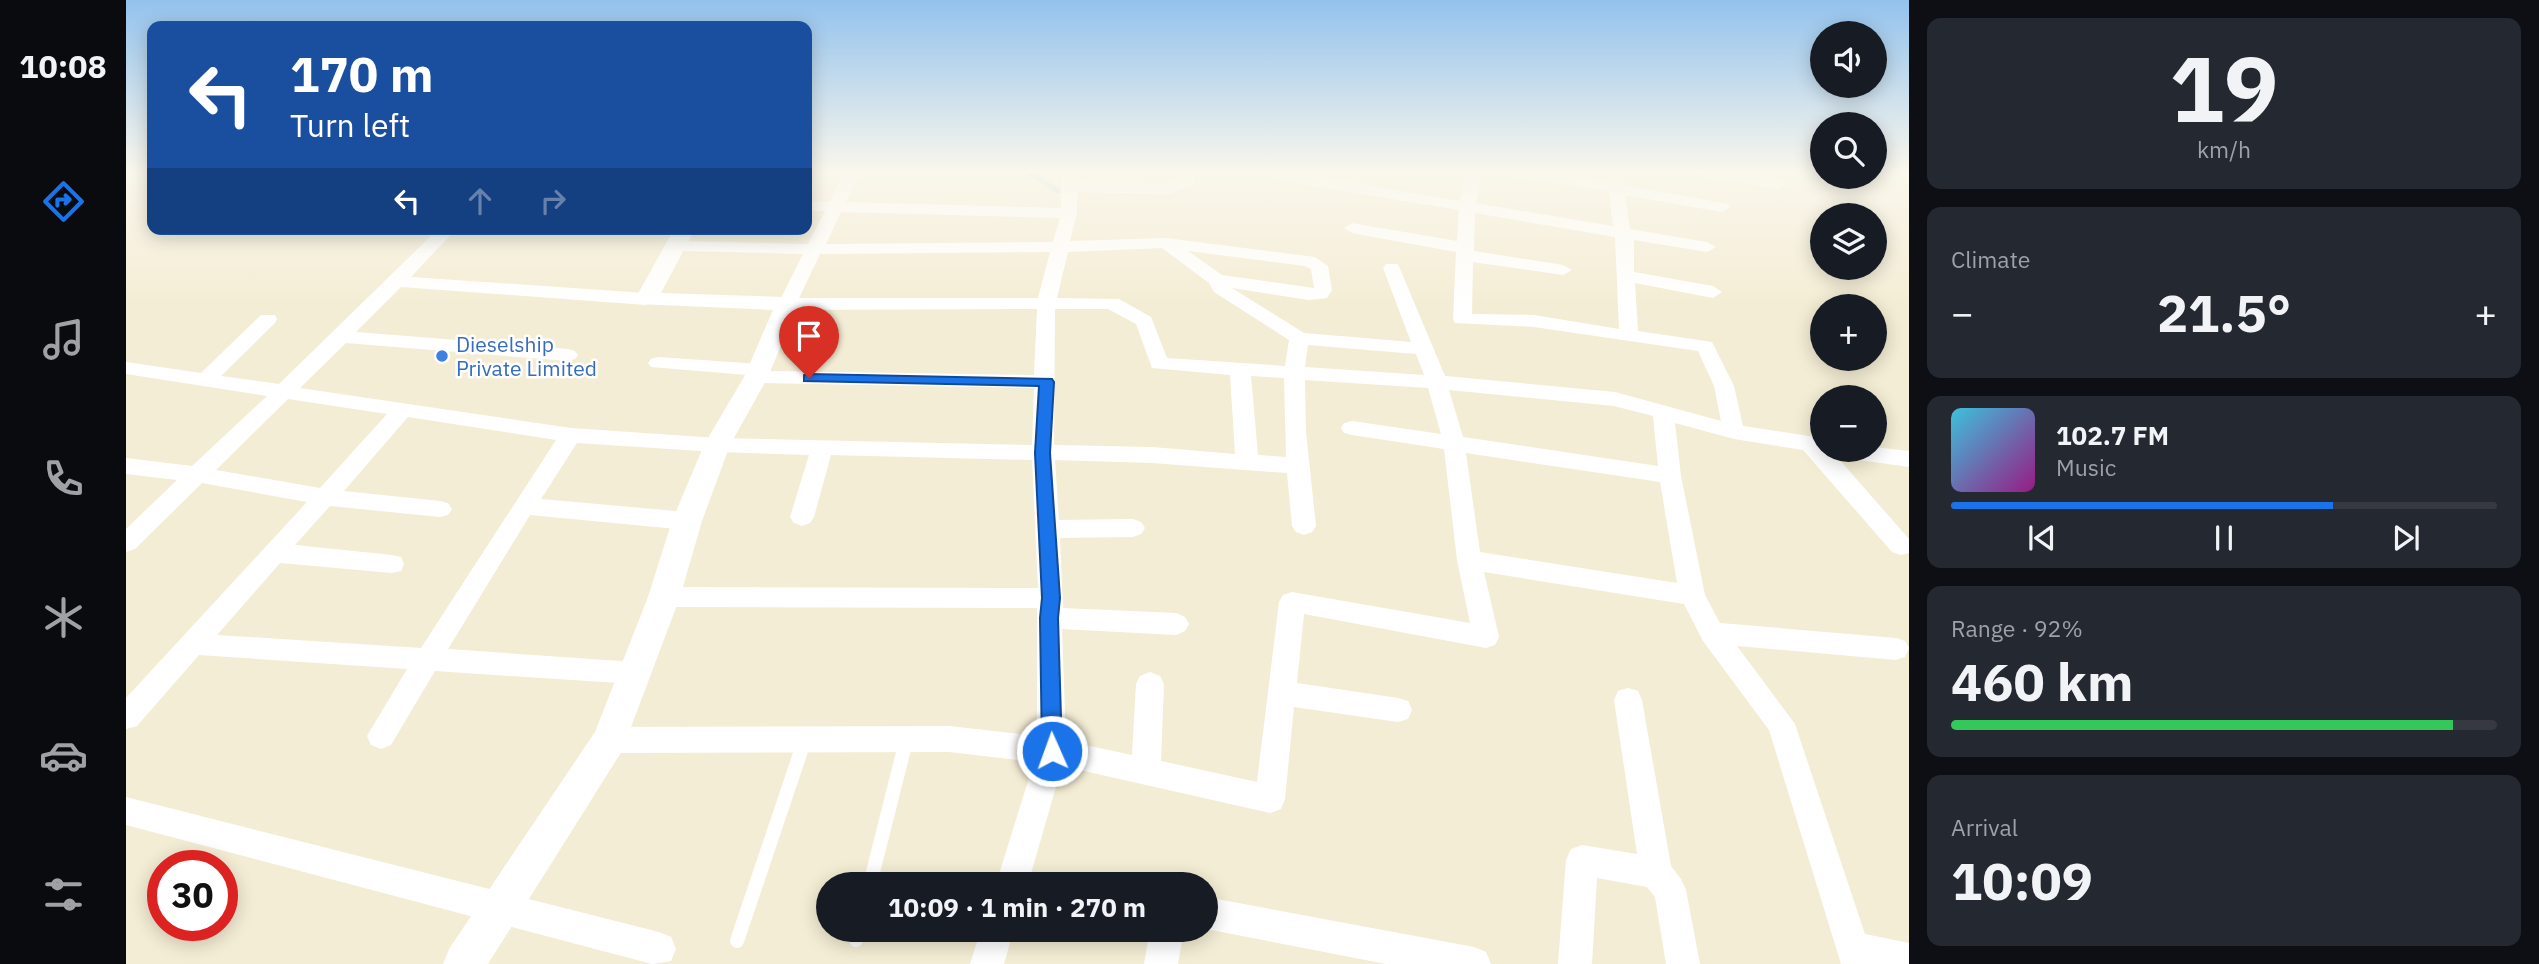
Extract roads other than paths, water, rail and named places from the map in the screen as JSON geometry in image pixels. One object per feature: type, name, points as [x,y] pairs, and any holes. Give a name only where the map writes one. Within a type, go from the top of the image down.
[{"type":"street","points":[[464,964],[609,740],[664,597],[687,521],[718,445],[758,373],[787,304],[830,216]]},
{"type":"street","points":[[1016,872],[1052,751],[1050,608],[1043,453],[1046,304],[1068,216]]},
{"type":"street","points":[[1467,216],[1462,318],[1534,321],[1705,346],[1724,386],[1734,432]]},
{"type":"street","points":[[1523,216],[1707,247]]},
{"type":"street","points":[[1621,216],[1626,242],[1629,337]]},
{"type":"street","points":[[1352,228],[1563,270]]},
{"type":"street","points":[[126,543],[341,337],[442,235]]},
{"type":"street","points":[[646,299],[680,237],[814,249],[1062,247],[1166,243],[1308,261],[1319,266],[1323,290],[1321,294],[1309,294],[1217,280],[1166,243]]},
{"type":"street","points":[[609,740],[949,739],[1052,751],[1270,799],[1292,603],[1486,637],[1469,560],[1454,443],[1437,382],[1392,268]]},
{"type":"street","points":[[1625,276],[1713,292]]},
{"type":"street","points":[[1217,280],[1220,288],[1299,338],[1424,349]]},
{"type":"street","points":[[396,281],[646,299],[787,304],[1112,303],[1144,321],[1159,365],[1437,382],[1615,400],[1734,432],[1810,444]]},
{"type":"street","points":[[204,381],[268,319]]},
{"type":"street","points":[[341,337],[568,355]]},
{"type":"street","points":[[1299,338],[1293,374],[1297,466],[1304,526]]},
{"type":"street","points":[[658,363],[758,373],[1046,382]]},
{"type":"street","points":[[126,368],[571,435],[718,445],[1152,455],[1297,466]]},
{"type":"street","points":[[1240,370],[1247,462]]},
{"type":"street","points":[[127,717],[402,411]]},
{"type":"street","points":[[1663,414],[1670,476],[1692,595],[1712,633],[1781,724],[1856,956],[1909,960]]},
{"type":"street","points":[[1352,428],[1670,476]]},
{"type":"street","points":[[381,736],[523,506],[571,435]]},
{"type":"street","points":[[802,517],[821,447]]},
{"type":"street","points":[[1887,456],[1909,459]]},
{"type":"street","points":[[1830,462],[1901,547]]},
{"type":"street","points":[[126,467],[199,475],[326,497],[440,509]]},
{"type":"street","points":[[523,506],[687,521]]},
{"type":"street","points":[[1047,529],[1133,528]]},
{"type":"street","points":[[277,553],[392,564]]},
{"type":"street","points":[[1469,560],[1692,595]]},
{"type":"street","points":[[664,597],[1050,608],[1176,624]]},
{"type":"street","points":[[1712,633],[1896,649]]},
{"type":"street","points":[[195,644],[634,673]]},
{"type":"street","points":[[1146,771],[1150,684]]},
{"type":"street","points":[[1282,694],[1398,710]]},
{"type":"street","points":[[1629,700],[1656,873],[1670,890],[1683,964]]},
{"type":"street","points":[[126,811],[659,949]]},
{"type":"street","points":[[1575,964],[1582,860],[1656,873]]},
{"type":"street","points":[[1218,915],[1474,964]]},
{"type":"street","points":[[987,964],[994,942]]},
{"type":"street","points":[[1161,964],[1165,942]]},
{"type":"lane","points":[[873,872],[906,738]]},
{"type":"lane","points":[[737,941],[805,739]]},
{"type":"place","name":"Dieselship Private Limited","points":[[442,356]]}]
